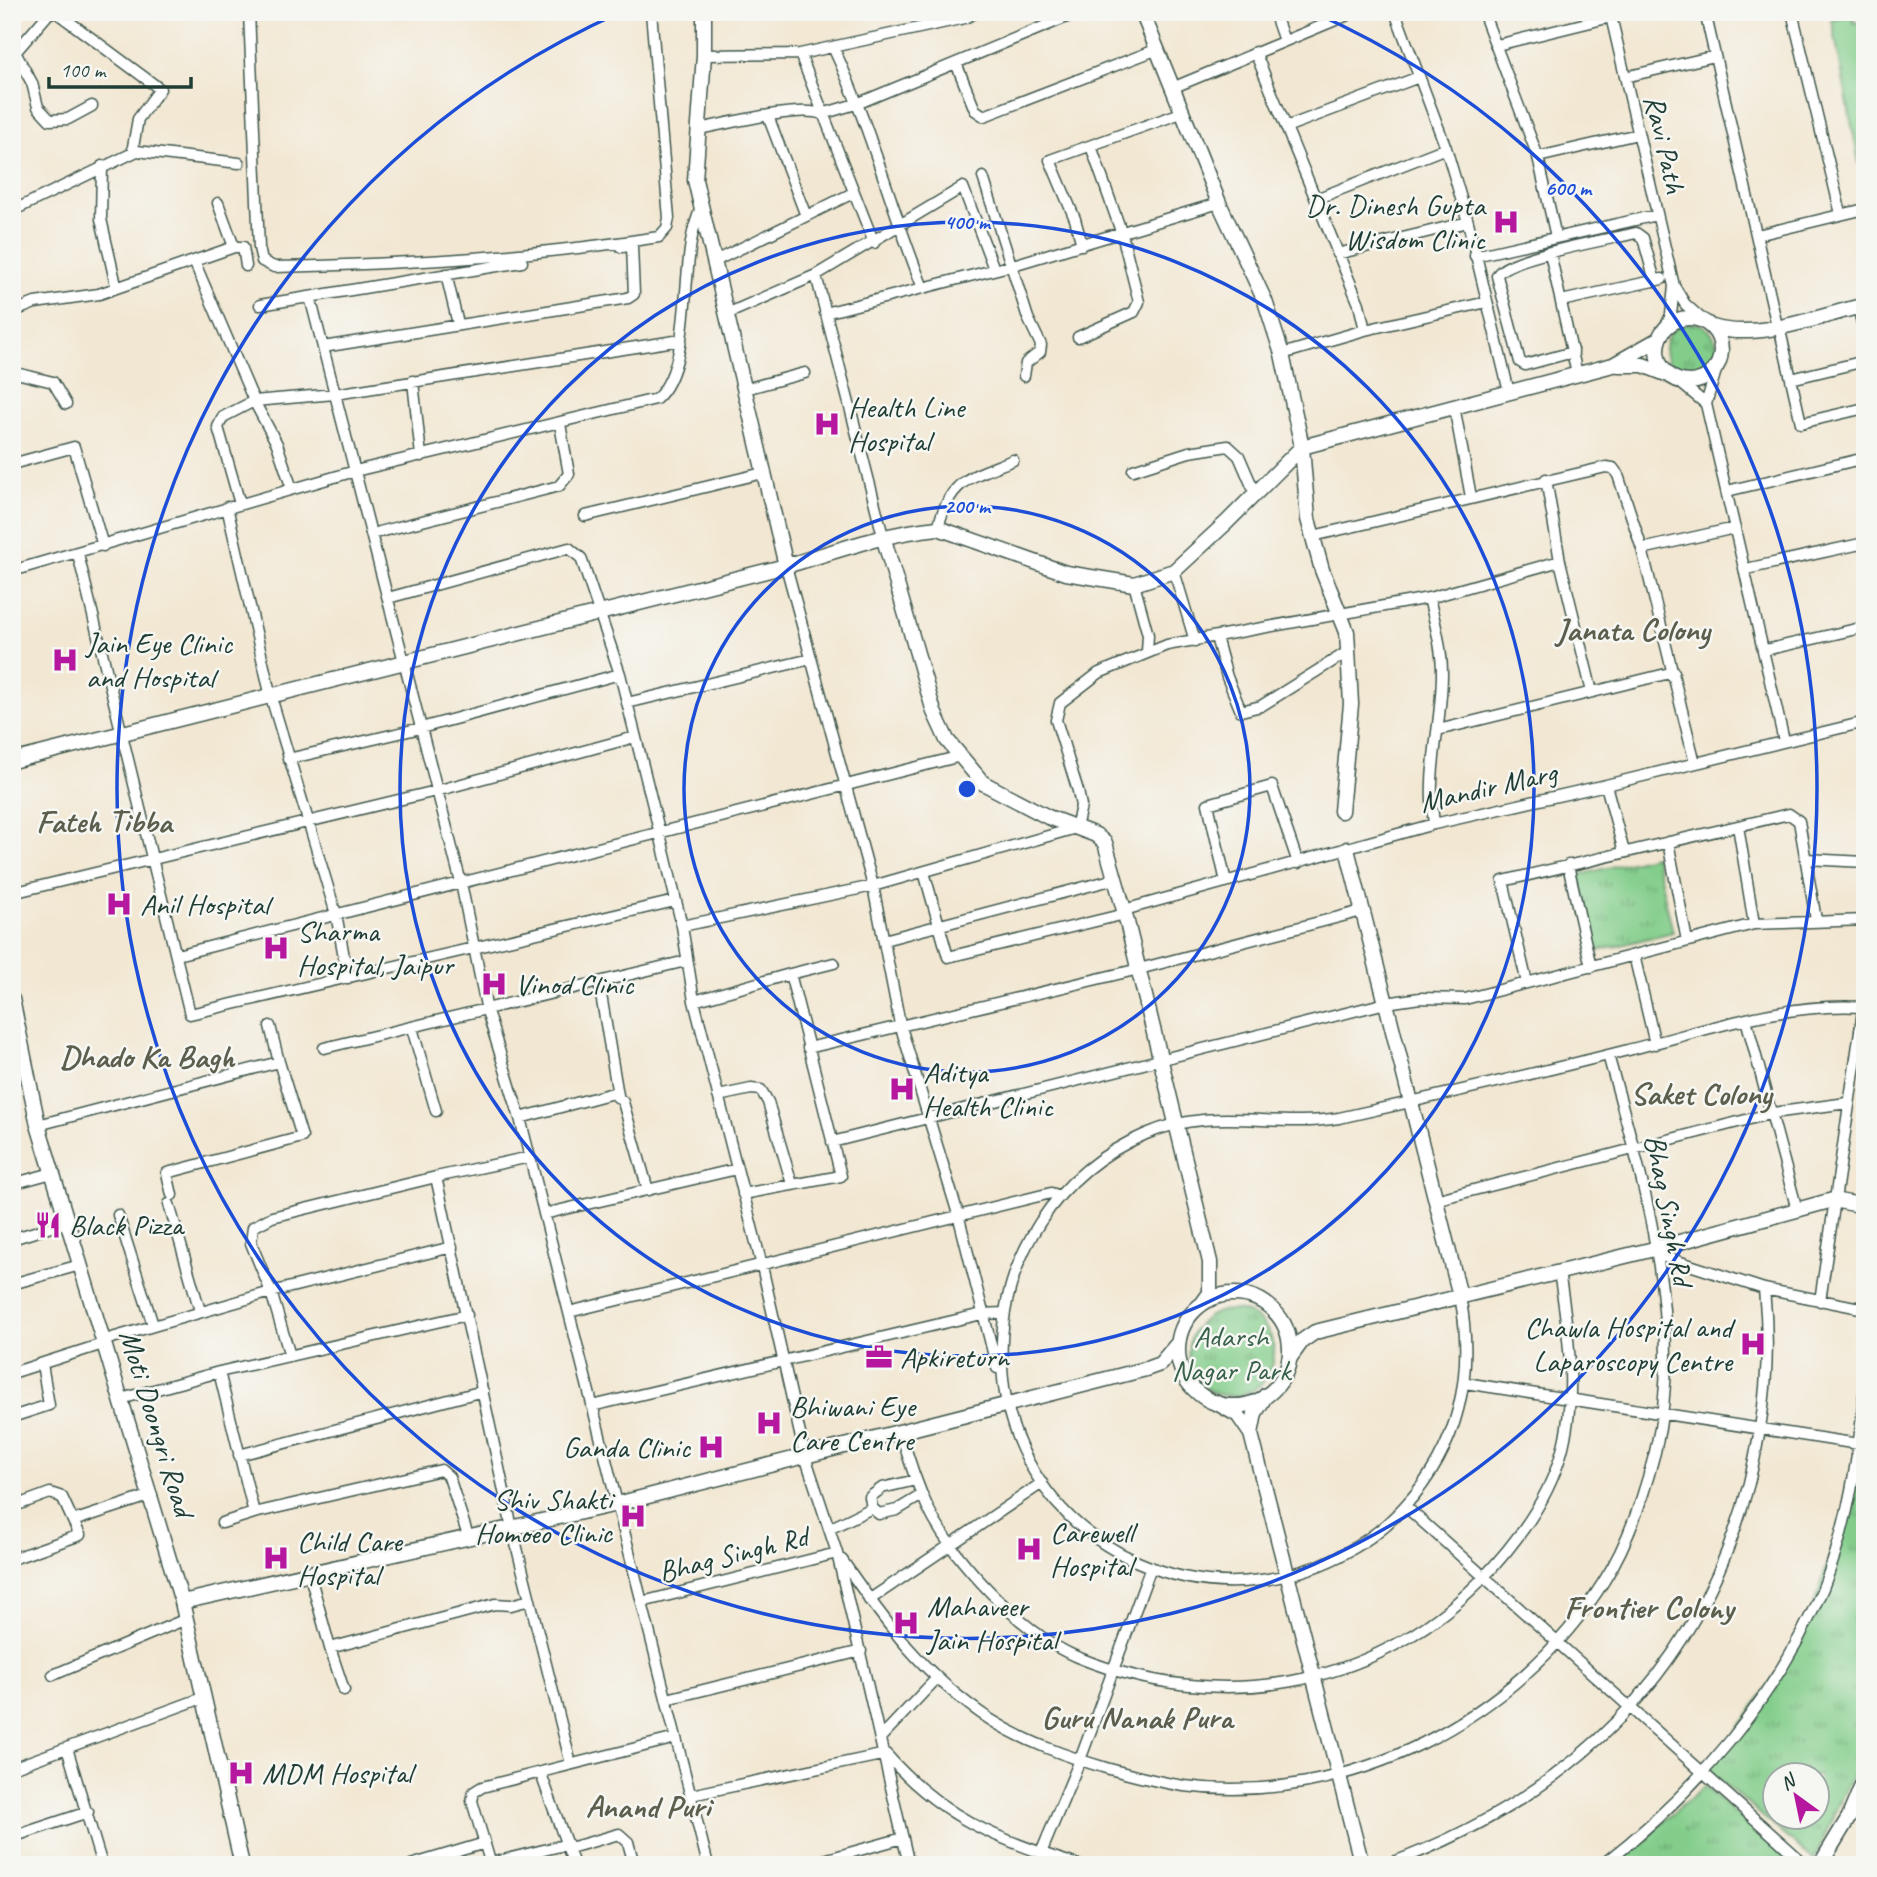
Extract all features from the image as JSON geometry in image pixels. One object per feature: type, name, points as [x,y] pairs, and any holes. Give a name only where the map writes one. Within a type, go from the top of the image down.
[{"type":"street","points":[[50,12],[14,55],[32,83],[38,107],[50,120],[68,119],[92,106]]},
{"type":"street","points":[[56,12],[160,89],[138,119],[133,147],[137,151]]},
{"type":"street","points":[[249,12],[259,248],[262,261],[274,267],[397,264],[554,253],[659,237],[667,228],[668,218],[651,12]]},
{"type":"street","points":[[704,12],[704,55],[695,180],[729,313],[786,566],[873,886],[901,1024],[931,1118],[982,1314],[1019,1442],[1042,1483],[1075,1521],[1102,1542],[1151,1567],[1214,1582],[1247,1582],[1288,1576],[1342,1556],[1371,1538],[1405,1506],[1433,1471],[1446,1445],[1465,1383],[1467,1329],[1460,1296],[1347,849]]},
{"type":"street","points":[[704,55],[800,54],[964,18],[976,12]]},
{"type":"street","points":[[1142,12],[1219,204],[1265,301],[1282,354],[1301,447],[1308,519],[1347,632],[1351,704],[1342,771],[1341,811]]},
{"type":"street","points":[[1274,12],[1284,41]]},
{"type":"street","points":[[1172,88],[1338,15],[1355,12]]},
{"type":"street","points":[[1395,12],[1446,148],[1468,222],[1509,393]]},
{"type":"street","points":[[1482,12],[1497,45],[1538,157],[1556,237]]},
{"type":"street","points":[[1705,12],[1801,423],[1865,408]]},
{"type":"street","points":[[1792,12],[1841,214]]},
{"type":"street","points":[[699,130],[768,116],[815,111],[822,114],[859,103],[1075,13]]},
{"type":"street","points":[[1497,45],[1610,15]]},
{"type":"street","name":"Ravi Path","points":[[1610,15],[1673,282]]},
{"type":"street","points":[[833,47],[859,103],[899,227],[923,288]]},
{"type":"street","points":[[956,63],[975,110],[984,116],[1158,49]]},
{"type":"street","points":[[1255,52],[1359,304],[1365,330]]},
{"type":"street","points":[[800,54],[874,243]]},
{"type":"street","points":[[1625,77],[1715,56]]},
{"type":"street","points":[[1286,127],[1419,77]]},
{"type":"street","points":[[1082,245],[1075,219],[1050,160],[1181,113]]},
{"type":"street","points":[[768,116],[806,216]]},
{"type":"street","points":[[1538,157],[1638,134]]},
{"type":"street","points":[[1078,337],[1134,312],[1138,307],[1138,291],[1122,234],[1091,146]]},
{"type":"street","points":[[1316,199],[1446,148]]},
{"type":"street","points":[[12,211],[137,151],[239,163]]},
{"type":"street","points":[[102,166],[101,219],[116,285]]},
{"type":"street","points":[[983,177],[1028,318],[1042,348],[1026,363],[1024,376]]},
{"type":"street","points":[[729,313],[816,275],[874,243],[963,187],[994,269]]},
{"type":"street","points":[[715,261],[853,193]]},
{"type":"street","points":[[218,203],[234,247]]},
{"type":"street","points":[[825,313],[1013,265],[1219,204]]},
{"type":"street","points":[[12,571],[78,554],[240,503],[355,471],[560,425],[656,399],[667,390],[681,340],[692,232],[702,206]]},
{"type":"street","points":[[1757,235],[1865,209]]},
{"type":"street","points":[[1475,256],[1657,215]]},
{"type":"street","points":[[1337,254],[1468,222]]},
{"type":"street","points":[[1608,226],[1612,239]]},
{"type":"street","points":[[1573,352],[1525,365],[1516,354],[1497,276],[1502,267],[1524,259],[1640,234],[1655,281]]},
{"type":"street","points":[[1521,245],[1524,259]]},
{"type":"street","points":[[260,306],[632,246],[636,285],[634,294],[628,298],[323,347]]},
{"type":"street","points":[[12,312],[35,303],[99,294],[116,285],[234,247],[243,247],[246,266]]},
{"type":"street","points":[[1550,253],[1577,374]]},
{"type":"street","points":[[194,261],[254,401],[277,444],[292,489]]},
{"type":"street","points":[[446,274],[458,324]]},
{"type":"street","points":[[183,1602],[617,1504],[1146,1369],[1160,1364],[1178,1343],[1187,1320],[1210,1293],[1210,1262],[1125,912],[1105,843],[1096,835],[984,783],[947,740],[934,712],[883,536],[816,275]]},
{"type":"street","points":[[1561,301],[1655,281],[1673,282]]},
{"type":"street","points":[[1673,282],[1685,304],[1720,337],[1720,362],[1706,404],[1784,741]]},
{"type":"street","points":[[1673,282],[1671,315],[1662,334],[1660,364],[1706,404]]},
{"type":"street","points":[[310,297],[461,884],[488,1011],[520,1118],[708,1865]]},
{"type":"street","points":[[1282,354],[1365,330],[1487,302]]},
{"type":"street","points":[[1613,365],[1662,334],[1680,319],[1691,317],[1732,333],[1753,332],[1861,306],[1865,335]]},
{"type":"street","points":[[12,761],[786,566],[883,536],[938,528],[1066,573],[1134,584],[1174,570],[1301,447],[1613,365],[1643,365],[1673,378],[1699,381],[1720,362],[1735,343],[1753,332]]},
{"type":"street","points":[[1496,339],[1513,335]]},
{"type":"street","points":[[240,503],[218,427],[223,417],[254,401],[335,394],[681,340]]},
{"type":"street","points":[[1791,379],[1865,360]]},
{"type":"street","points":[[12,372],[53,382],[66,404]]},
{"type":"street","points":[[745,389],[805,373]]},
{"type":"street","points":[[414,381],[421,456]]},
{"type":"street","points":[[1454,406],[1471,497]]},
{"type":"street","points":[[371,534],[559,486],[569,474],[560,425]]},
{"type":"street","points":[[1133,470],[1189,452],[1228,446],[1239,456],[1255,494]]},
{"type":"street","points":[[12,464],[75,447],[103,546]]},
{"type":"street","points":[[1727,491],[1865,458]]},
{"type":"street","points":[[938,528],[950,492],[963,483],[1013,460]]},
{"type":"street","points":[[1313,536],[1546,479],[1606,467],[1613,468],[1618,475],[1642,549],[1695,763]]},
{"type":"street","points":[[585,516],[763,473]]},
{"type":"street","points":[[1546,479],[1560,561],[1592,692]]},
{"type":"street","points":[[227,507],[271,696],[336,914],[348,978]]},
{"type":"street","points":[[1642,549],[1735,528]]},
{"type":"street","points":[[1746,569],[1865,544]]},
{"type":"street","points":[[388,598],[569,548],[581,558],[620,674],[682,926],[694,1000],[761,1262],[805,1456],[837,1553],[886,1754],[909,1865]]},
{"type":"street","points":[[78,554],[190,1014],[675,901]]},
{"type":"street","points":[[1076,828],[1081,806],[1056,720],[1060,703],[1099,673],[1147,652],[1429,598],[1560,561]]},
{"type":"street","points":[[1174,570],[1195,641]]},
{"type":"street","points":[[1134,584],[1148,635],[1147,652]]},
{"type":"street","points":[[1429,598],[1442,672],[1438,730],[1431,764],[1430,797],[1434,824]]},
{"type":"street","points":[[1765,650],[1865,627]]},
{"type":"street","points":[[1216,637],[1227,677],[1241,711],[1261,706],[1349,651]]},
{"type":"street","points":[[627,703],[811,659]]},
{"type":"street","points":[[1438,730],[1674,672]]},
{"type":"street","points":[[288,759],[421,728],[620,674]]},
{"type":"street","name":"Mandir Marg","points":[[938,926],[948,957],[1125,912],[1434,824],[1865,722]]},
{"type":"street","points":[[12,893],[436,791],[635,737]]},
{"type":"street","points":[[177,955],[961,756]]},
{"type":"street","points":[[1606,785],[1625,852]]},
{"type":"street","points":[[1226,882],[1208,804],[1272,786],[1298,863]]},
{"type":"street","points":[[1527,983],[1503,881],[1789,814],[1799,821],[1816,920]]},
{"type":"street","points":[[1738,826],[1754,924]]},
{"type":"street","points":[[682,926],[873,886],[1076,828]]},
{"type":"street","points":[[1668,842],[1686,941]]},
{"type":"street","points":[[1806,859],[1865,862]]},
{"type":"street","points":[[1568,865],[1591,967]]},
{"type":"street","points":[[924,872],[938,926]]},
{"type":"street","points":[[884,940],[1115,879]]},
{"type":"street","points":[[808,1048],[1139,970],[1362,911]]},
{"type":"street","points":[[832,1142],[1386,1003],[1420,998],[1465,999],[1754,924],[1865,920]]},
{"type":"street","points":[[1634,955],[1655,1044]]},
{"type":"street","points":[[324,1048],[488,1011],[686,961]]},
{"type":"street","points":[[694,1000],[834,963]]},
{"type":"street","points":[[743,1194],[841,1176],[790,974]]},
{"type":"street","points":[[599,983],[618,1095],[623,1102],[648,1189]]},
{"type":"street","name":"Moti Doongri Road","points":[[12,999],[38,1125],[183,1602],[242,1865]]},
{"type":"street","points":[[1007,1405],[1000,1351],[1004,1313],[1014,1271],[1025,1247],[1060,1196],[1095,1163],[1119,1147],[1177,1124],[1222,1117],[1312,1122],[1411,1102],[1655,1044],[1746,1019],[1802,1007],[1864,1002],[1847,1102],[1821,1301]]},
{"type":"street","points":[[1746,1019],[1797,1210]]},
{"type":"street","points":[[200,1311],[170,1200],[167,1172],[302,1137],[270,1026]]},
{"type":"street","points":[[412,1028],[436,1111]]},
{"type":"street","name":"Bhag Singh Rd","points":[[642,1602],[837,1553],[904,1647],[937,1678],[991,1720],[1037,1744],[1080,1760],[1185,1786],[1287,1785],[1338,1774],[1397,1756],[1453,1727],[1492,1703],[1556,1643],[1605,1580],[1623,1543],[1655,1452],[1662,1414],[1667,1358],[1654,1249],[1633,1147],[1608,1055]]},
{"type":"street","points":[[38,1125],[279,1062]]},
{"type":"street","points":[[718,1096],[751,1088],[761,1090],[768,1102],[792,1184]]},
{"type":"street","points":[[520,1118],[612,1093],[618,1095]]},
{"type":"street","points":[[1435,1200],[1773,1113],[1847,1102]]},
{"type":"street","points":[[290,1356],[271,1292],[251,1243],[253,1227],[272,1217],[530,1157]]},
{"type":"street","points":[[544,1214],[737,1169]]},
{"type":"street","points":[[12,1184],[52,1173]]},
{"type":"street","points":[[436,1177],[513,1528],[570,1764]]},
{"type":"street","points":[[569,1312],[958,1214],[1051,1193],[1060,1196]]},
{"type":"street","points":[[1210,1262],[1226,1287],[1263,1302],[1283,1323],[1298,1331],[1315,1332],[1654,1249],[1833,1200],[1865,1206]]},
{"type":"street","points":[[118,1215],[152,1325]]},
{"type":"street","points":[[12,1239],[67,1222]]},
{"type":"street","points":[[12,1373],[200,1311],[452,1247]]},
{"type":"street","points":[[1654,1249],[1665,1256],[1764,1289],[1865,1310]]},
{"type":"street","points":[[12,1284],[80,1265]]},
{"type":"street","points":[[901,1432],[929,1510],[980,1581],[1043,1636],[1076,1656],[1114,1668],[1194,1686],[1281,1684],[1314,1678],[1373,1657],[1427,1627],[1507,1553],[1545,1495],[1563,1448],[1570,1399],[1567,1321],[1559,1272]]},
{"type":"street","points":[[1386,1865],[1479,1825],[1526,1797],[1569,1766],[1629,1709],[1688,1633],[1709,1596],[1741,1515],[1762,1430],[1768,1378],[1769,1331],[1764,1289]]},
{"type":"street","points":[[1202,1304],[1223,1295],[1238,1294]]},
{"type":"street","points":[[592,1406],[982,1314],[1004,1313]]},
{"type":"street","points":[[121,1399],[219,1372],[467,1315]]},
{"type":"street","points":[[1283,1323],[1290,1343],[1289,1359]]},
{"type":"street","points":[[1251,1434],[1255,1413],[1281,1379],[1289,1359],[1302,1341],[1315,1332]]},
{"type":"street","points":[[1178,1343],[1180,1365],[1192,1386]]},
{"type":"street","points":[[12,1416],[49,1405],[42,1364]]},
{"type":"street","points":[[1146,1369],[1172,1374],[1192,1386],[1238,1415],[1251,1434],[1362,1865]]},
{"type":"street","points":[[219,1372],[254,1513]]},
{"type":"street","points":[[1465,1383],[1862,1445]]},
{"type":"street","points":[[1602,1865],[1641,1835],[1704,1775],[1749,1715],[1798,1640],[1823,1587],[1843,1525],[1862,1445],[1865,1385]]},
{"type":"street","points":[[239,1455],[483,1391]]},
{"type":"street","points":[[1215,1402],[1245,1404],[1267,1394]]},
{"type":"street","points":[[222,1523],[254,1513],[441,1470],[449,1477],[468,1536]]},
{"type":"street","points":[[916,1480],[877,1491],[870,1497],[872,1508],[879,1514],[886,1513],[922,1495]]},
{"type":"street","points":[[869,1600],[1042,1483]]},
{"type":"street","points":[[12,1507],[50,1493],[62,1497],[80,1535],[12,1559]]},
{"type":"street","points":[[73,1521],[152,1495]]},
{"type":"street","points":[[1405,1506],[1806,1865]]},
{"type":"street","points":[[829,1529],[872,1508]]},
{"type":"street","points":[[1041,1853],[1080,1760],[1151,1567]]},
{"type":"street","points":[[309,1572],[344,1690]]},
{"type":"street","points":[[330,1648],[495,1604],[511,1605],[530,1600]]},
{"type":"street","points":[[53,1675],[187,1619]]},
{"type":"street","points":[[667,1699],[861,1651]]},
{"type":"street","points":[[881,1737],[937,1678]]},
{"type":"street","points":[[12,1768],[205,1696]]},
{"type":"street","points":[[634,1865],[628,1842],[619,1834],[491,1864],[472,1801],[474,1793],[482,1787],[676,1738]]},
{"type":"street","points":[[67,1748],[102,1865]]},
{"type":"street","points":[[691,1795],[886,1754]]},
{"type":"street","points":[[886,1754],[908,1779],[940,1806],[988,1833],[1078,1865]]},
{"type":"street","points":[[541,1774],[574,1865]]},
{"type":"street","points":[[1821,1865],[1849,1817],[1865,1778]]},
{"type":"street","points":[[12,1837],[88,1812]]},
{"type":"street","points":[[806,1865],[903,1838]]},
{"type":"street","points":[[411,1865],[485,1843]]},
{"type":"green space","points":[[1853,16],[1854,23],[1865,21],[1865,171],[1859,163],[1832,20]]},
{"type":"green space","points":[[1691,323],[1701,325],[1709,331],[1715,339],[1715,359],[1709,367],[1701,373],[1691,375],[1681,373],[1673,367],[1667,359],[1665,349],[1667,339],[1673,331],[1681,325]]},
{"type":"green space","points":[[1655,856],[1673,932],[1597,951],[1579,875]]},
{"type":"green space","name":"Adarsh Nagar Park","points":[[1231,1310],[1255,1317],[1267,1329],[1274,1353],[1267,1377],[1255,1389],[1231,1396],[1207,1389],[1195,1377],[1188,1353],[1195,1329],[1207,1317]]},
{"type":"green space","points":[[1865,1450],[1865,1745],[1832,1819],[1832,1762],[1762,1762],[1762,1816],[1708,1770],[1803,1639]]},
{"type":"green space","points":[[1704,1786],[1795,1865],[1614,1865]]},
{"type":"green space","points":[[1781,1832],[1826,1832],[1814,1860]]},
{"type":"place","name":"Dr. Dinesh Gupta Wisdom Clinic","points":[[1506,222]]},
{"type":"place","name":"Health Line Hospital","points":[[827,424]]},
{"type":"place","name":"Jain Eye Clinic and Hospital","points":[[65,660]]},
{"type":"place","name":"Anil Hospital","points":[[119,904]]},
{"type":"place","name":"Sharma Hospital, Jaipur","points":[[276,948]]},
{"type":"place","name":"Vinod Clinic","points":[[494,984]]},
{"type":"place","name":"Aditya Health Clinic","points":[[902,1089]]},
{"type":"place","name":"Black Pizza","points":[[48,1225]]},
{"type":"place","name":"Chawla Hospital and Laparoscopy Centre","points":[[1753,1344]]},
{"type":"place","name":"Apkireturn","points":[[879,1357]]},
{"type":"place","name":"Bhiwani Eye Care Centre","points":[[769,1423]]},
{"type":"place","name":"Ganda Clinic","points":[[711,1447]]},
{"type":"place","name":"Shiv Shakti Homoeo Clinic","points":[[633,1516]]},
{"type":"place","name":"Carewell Hospital","points":[[1029,1549]]},
{"type":"place","name":"Child Care Hospital","points":[[276,1558]]},
{"type":"place","name":"Mahaveer Jain Hospital","points":[[906,1623]]},
{"type":"place","name":"MDM Hospital","points":[[241,1773]]},
{"type":"district","name":"Janata Colony","points":[[1633,629]]},
{"type":"district","name":"Fateh Tibba","points":[[104,821]]},
{"type":"district","name":"Dhado Ka Bagh","points":[[147,1056]]},
{"type":"district","name":"Saket Colony","points":[[1701,1093]]},
{"type":"district","name":"Frontier Colony","points":[[1649,1607]]},
{"type":"district","name":"Guru Nanak Pura","points":[[1137,1717]]},
{"type":"district","name":"Anand Puri","points":[[648,1806]]}]
